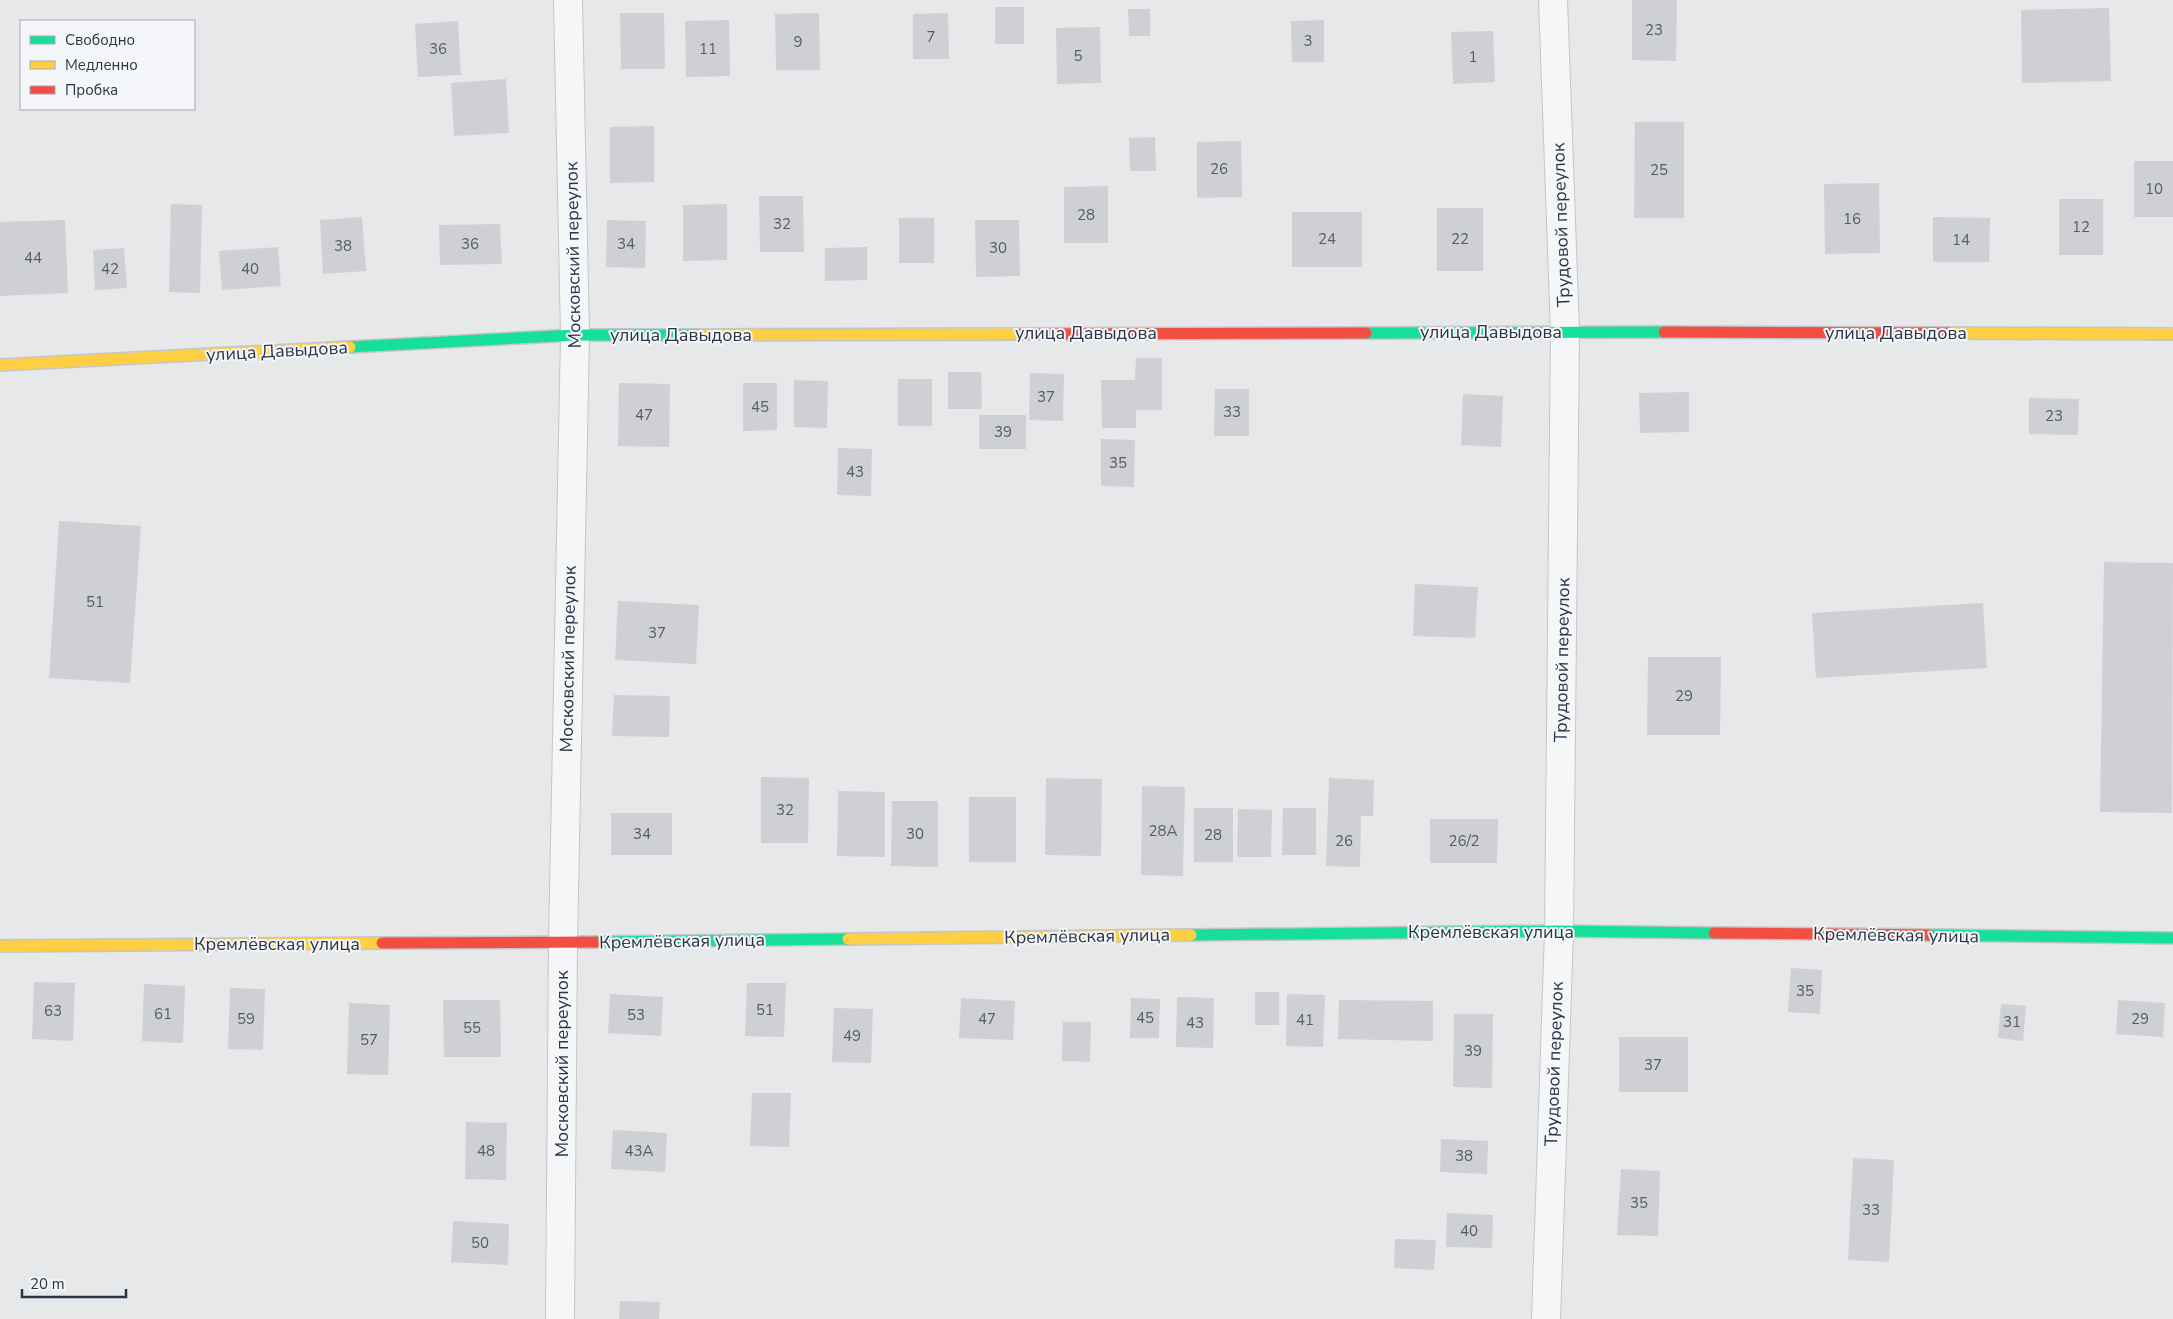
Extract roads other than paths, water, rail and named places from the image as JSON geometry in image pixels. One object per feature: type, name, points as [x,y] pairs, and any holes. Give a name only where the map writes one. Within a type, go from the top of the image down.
[{"type":"street","name":"Московский переулок","points":[[560,1319],[563,942],[575,335],[568,0]]},
{"type":"street","name":"Трудовой переулок","points":[[1546,1319],[1559,931],[1565,332],[1553,0]]},
{"type":"street","name":"улица Давыдова","points":[[0,365],[575,335],[1565,332],[2173,334]]},
{"type":"street","name":"Кремлёвская улица","points":[[0,946],[1559,931],[2173,938]]}]
